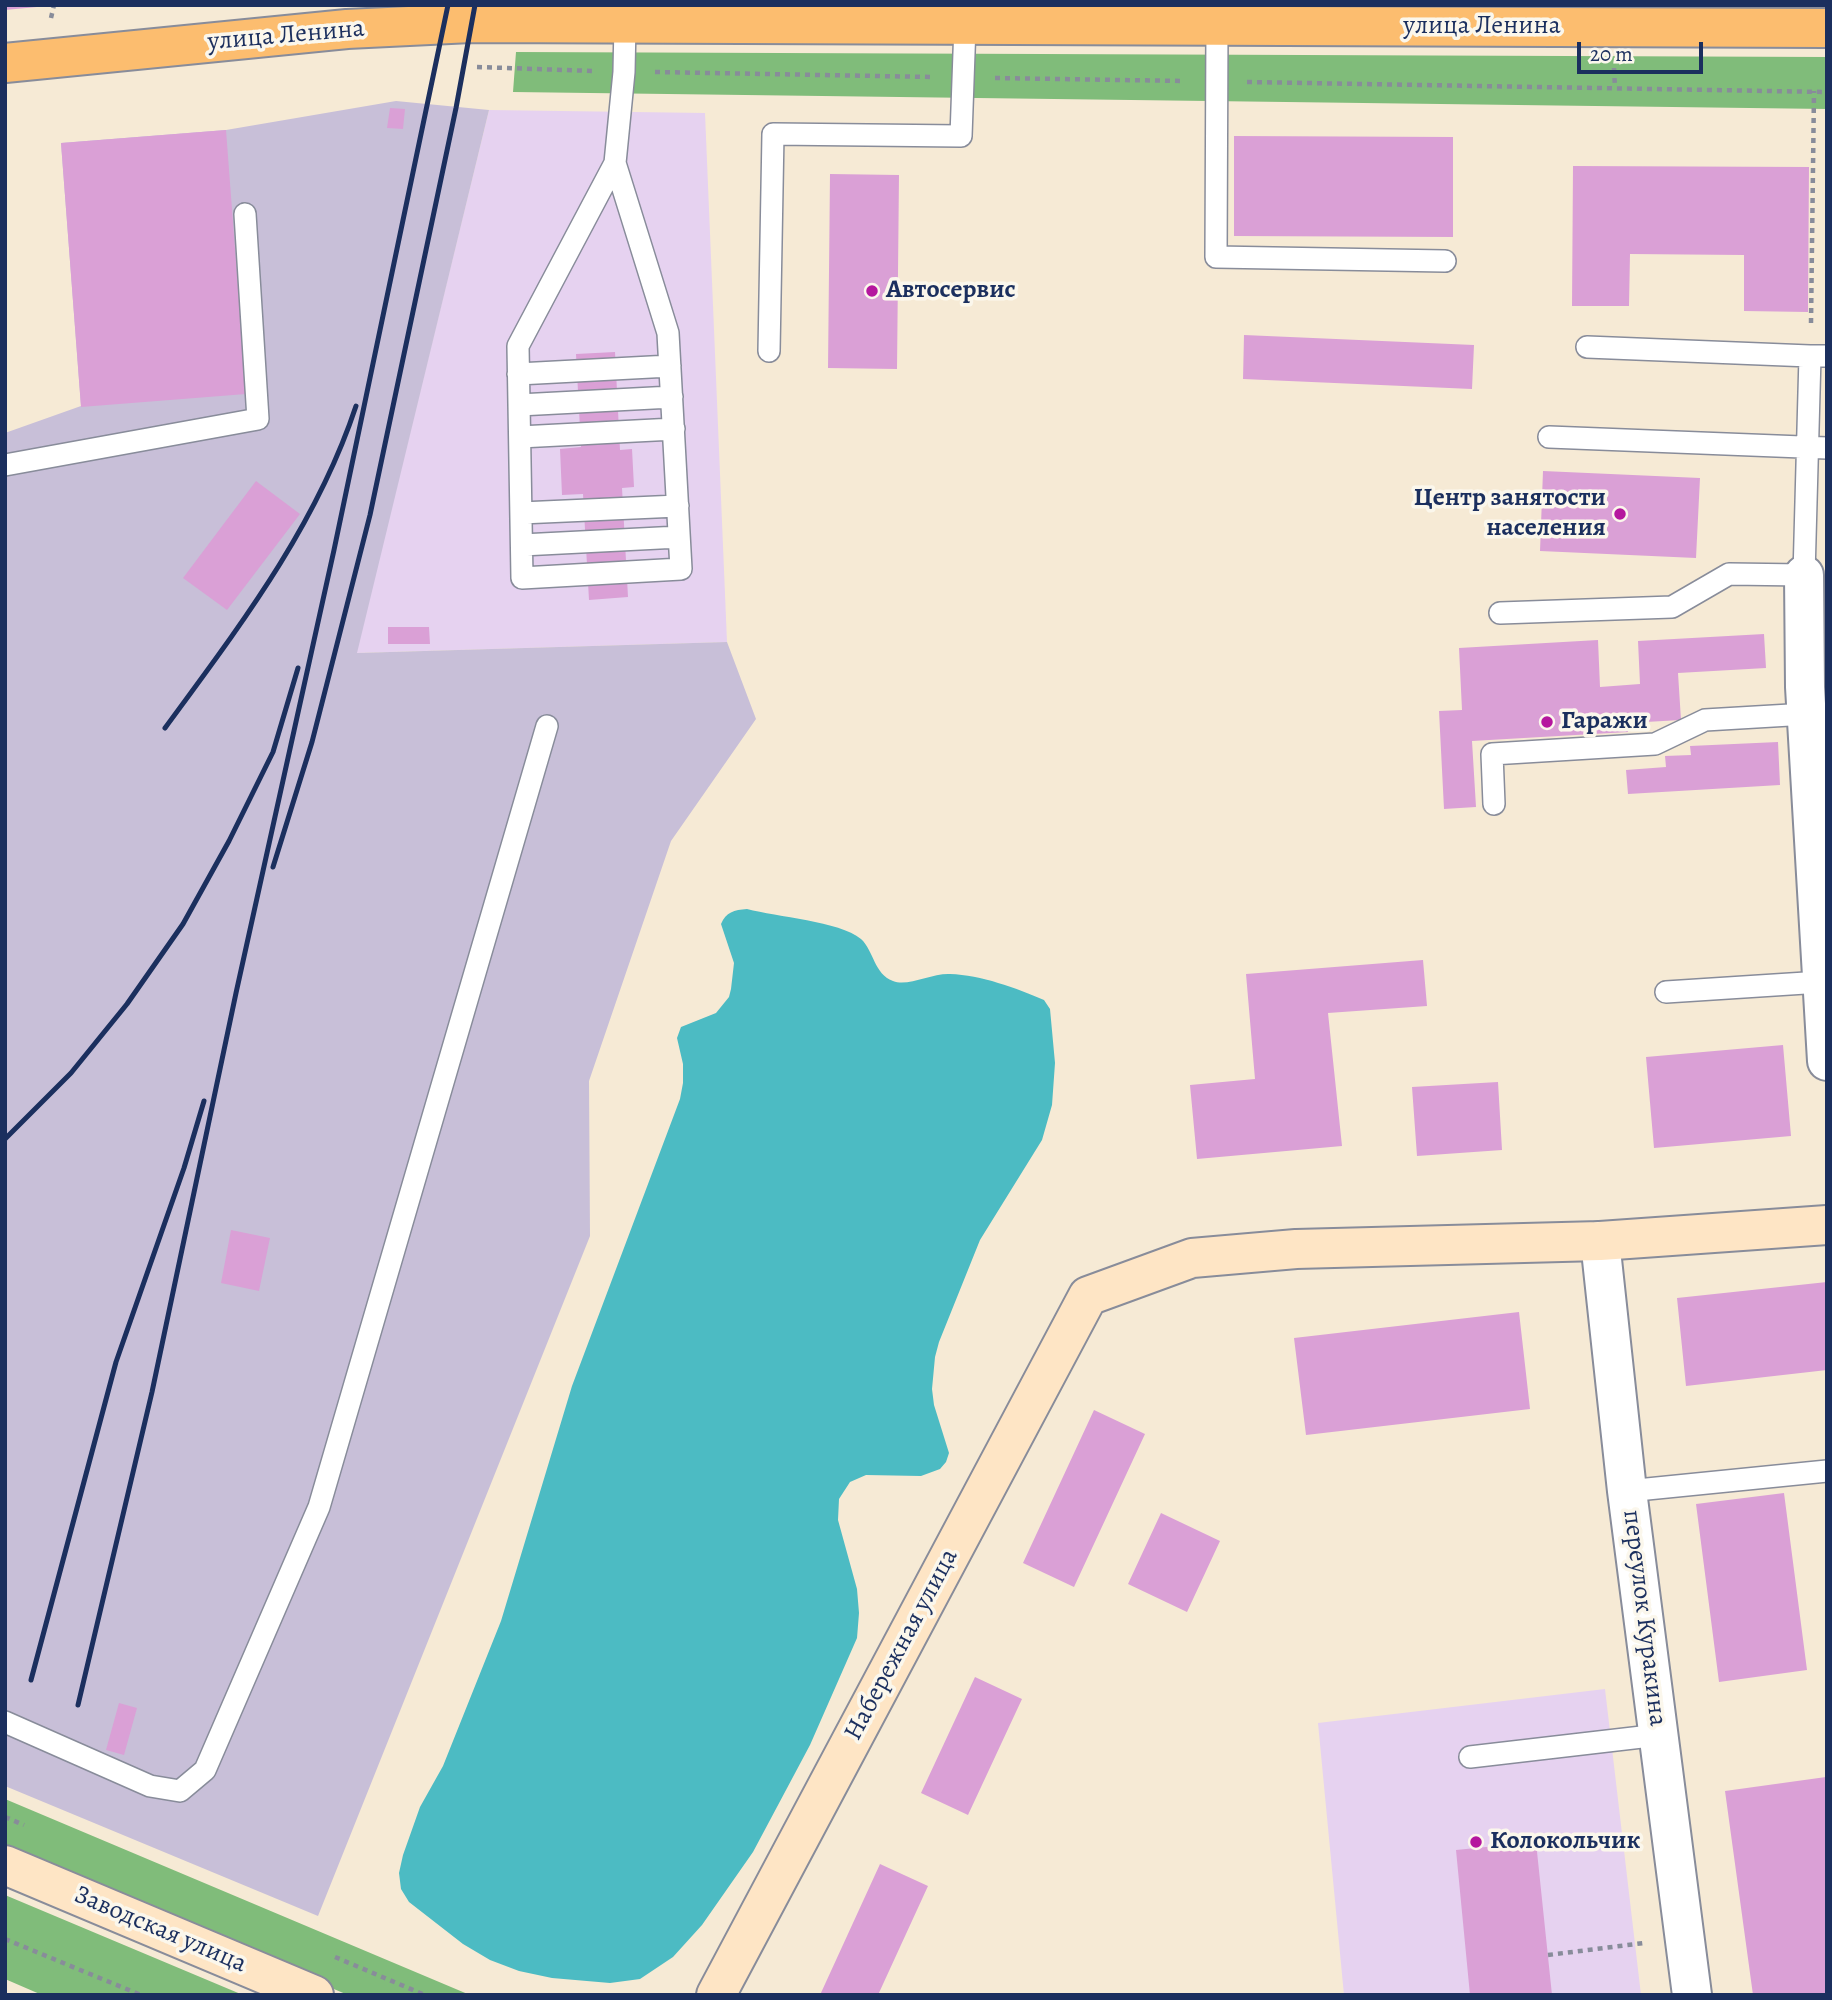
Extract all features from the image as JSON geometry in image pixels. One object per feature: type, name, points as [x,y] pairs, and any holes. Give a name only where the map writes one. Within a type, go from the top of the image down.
[{"type":"main road","name":"улица Ленина","points":[[5,63],[346,17],[471,23],[965,25],[1130,15],[1217,26],[1827,28]]},
{"type":"street","points":[[1804,575],[1813,696],[1820,847],[1821,982],[1827,1061]]},
{"type":"street","points":[[1600,1241],[1827,1225]]},
{"type":"street","name":"Набережная улица","points":[[716,1995],[1088,1296],[1192,1258],[1296,1249],[1600,1241]]},
{"type":"street","name":"переулок Куракина","points":[[1600,1241],[1627,1490],[1692,1995]]},
{"type":"street","name":"Заводская улица","points":[[5,1865],[314,1995]]},
{"type":"lane","points":[[615,163],[668,333],[681,569],[523,578],[518,346],[615,163],[624,72],[625,24]]},
{"type":"lane","points":[[769,351],[773,134],[961,136],[965,25]]},
{"type":"lane","points":[[1217,26],[1216,257],[1445,261]]},
{"type":"lane","points":[[5,465],[258,419],[245,214]]},
{"type":"lane","points":[[1500,612],[1672,607],[1729,574],[1804,575],[1817,447],[1819,356],[1587,347]]},
{"type":"lane","points":[[518,374],[670,366]]},
{"type":"lane","points":[[519,405],[672,397]]},
{"type":"lane","points":[[520,437],[674,429]]},
{"type":"lane","points":[[1549,437],[1817,447]]},
{"type":"lane","points":[[521,513],[678,506]]},
{"type":"lane","points":[[522,545],[679,537]]},
{"type":"lane","points":[[1494,804],[1492,754],[1655,744],[1705,720],[1813,696]]},
{"type":"lane","points":[[5,1722],[150,1786],[180,1791],[205,1770],[319,1507],[547,726]]},
{"type":"lane","points":[[1666,992],[1821,982]]},
{"type":"lane","points":[[1627,1490],[1827,1471]]},
{"type":"lane","points":[[1470,1757],[1659,1735]]},
{"type":"path","points":[[51,20],[54,5]]},
{"type":"path","points":[[464,67],[1827,92]]},
{"type":"path","points":[[1814,92],[1819,356]]},
{"type":"path","points":[[1548,1955],[1684,1938]]},
{"type":"path","points":[[5,1939],[141,1995]]},
{"type":"shaded area","points":[[396,101],[489,110],[357,653],[727,642],[756,719],[671,841],[589,1081],[590,1236],[318,1916],[5,1786],[5,433],[81,406],[61,143],[226,130]]},
{"type":"shaded area","points":[[489,110],[705,113],[727,642],[356,653]]},
{"type":"shaded area","name":"Колокольчик","points":[[1605,1689],[1641,1995],[1344,1995],[1318,1723]]},
{"type":"green space","points":[[516,52],[1827,57],[1827,109],[513,92]]},
{"type":"green space","points":[[5,1799],[470,1995],[348,1995],[5,1850]]},
{"type":"green space","points":[[5,1895],[243,1995],[42,1995],[5,1979]]},
{"type":"water","points":[[747,909],[823,924],[851,933],[861,939],[878,968],[893,981],[906,982],[943,974],[962,975],[998,983],[1044,1000],[1050,1009],[1055,1063],[1052,1105],[1042,1140],[980,1240],[939,1342],[932,1389],[934,1405],[949,1453],[946,1462],[940,1469],[921,1476],[866,1475],[850,1482],[839,1499],[838,1520],[857,1589],[857,1638],[810,1745],[753,1852],[702,1925],[673,1957],[640,1979],[610,1983],[552,1978],[519,1971],[490,1960],[463,1944],[409,1902],[401,1889],[399,1873],[420,1807],[443,1766],[501,1621],[572,1386],[680,1099],[683,1064],[677,1038],[681,1027],[716,1013],[729,997],[734,963],[721,924],[731,912]]},
{"type":"building","points":[[5,5],[37,5],[37,7],[5,10]]},
{"type":"building","points":[[390,108],[405,109],[403,129],[387,128]]},
{"type":"building","points":[[226,130],[246,394],[81,407],[61,143]]},
{"type":"building","points":[[1234,136],[1453,137],[1453,237],[1234,236]]},
{"type":"building","points":[[1573,166],[1809,167],[1808,312],[1744,311],[1744,255],[1630,254],[1629,306],[1572,306]]},
{"type":"building","points":[[830,174],[899,175],[897,369],[828,368]]},
{"type":"building","points":[[1244,335],[1474,345],[1472,389],[1243,379]]},
{"type":"building","points":[[615,352],[620,450],[632,449],[634,487],[622,488],[628,597],[589,600],[583,494],[562,495],[560,449],[581,447],[576,354]]},
{"type":"building","name":"Центр занятости населения","points":[[1543,471],[1700,478],[1696,558],[1540,551]]},
{"type":"building","points":[[256,481],[300,514],[227,610],[183,578]]},
{"type":"building","points":[[388,627],[429,627],[430,644],[388,644]]},
{"type":"building","name":"Гаражи","points":[[1764,634],[1766,668],[1678,673],[1681,720],[1628,723],[1628,732],[1472,741],[1476,807],[1444,809],[1439,711],[1462,710],[1459,648],[1598,640],[1600,687],[1640,684],[1638,641]]},
{"type":"building","name":"Гаражи","points":[[1778,742],[1780,785],[1628,794],[1626,770],[1666,767],[1665,756],[1691,755],[1690,746]]},
{"type":"building","points":[[1423,960],[1427,1006],[1328,1013],[1342,1146],[1197,1159],[1190,1085],[1255,1079],[1246,974]]},
{"type":"building","points":[[1783,1045],[1791,1136],[1654,1148],[1646,1057]]},
{"type":"building","points":[[1498,1082],[1502,1150],[1417,1156],[1412,1087]]},
{"type":"building","points":[[231,1230],[270,1238],[259,1291],[221,1283]]},
{"type":"building","points":[[1827,1282],[1827,1370],[1686,1386],[1677,1298]]},
{"type":"building","points":[[1519,1312],[1530,1409],[1306,1435],[1294,1338]]},
{"type":"building","points":[[1094,1410],[1145,1434],[1074,1587],[1023,1563]]},
{"type":"building","points":[[1784,1493],[1807,1670],[1719,1682],[1696,1504]]},
{"type":"building","points":[[1161,1513],[1220,1541],[1187,1612],[1128,1584]]},
{"type":"building","points":[[975,1677],[1022,1699],[968,1815],[921,1793]]},
{"type":"building","points":[[119,1703],[137,1708],[124,1755],[106,1750]]},
{"type":"building","points":[[1826,1777],[1827,1995],[1753,1995],[1725,1791]]},
{"type":"building","points":[[1536,1842],[1552,1995],[1470,1995],[1456,1850]]},
{"type":"building","points":[[880,1864],[928,1886],[878,1995],[820,1995]]},
{"type":"railway","points":[[78,1705],[152,1392],[236,993],[334,550],[448,5]]},
{"type":"railway","points":[[273,867],[312,742],[370,515],[456,108],[475,5]]},
{"type":"railway","points":[[165,728],[247,614],[298,534],[320,493],[356,406]]},
{"type":"railway","points":[[5,1139],[71,1073],[127,1004],[183,924],[229,841],[273,752],[298,668]]},
{"type":"railway","points":[[31,1680],[116,1362],[184,1168],[204,1101]]},
{"type":"place","name":"Автосервис","points":[[872,291]]},
{"type":"place","name":"Центр занятости населения","points":[[1620,514]]},
{"type":"place","name":"Гаражи","points":[[1547,722]]},
{"type":"place","name":"Колокольчик","points":[[1476,1842]]}]
